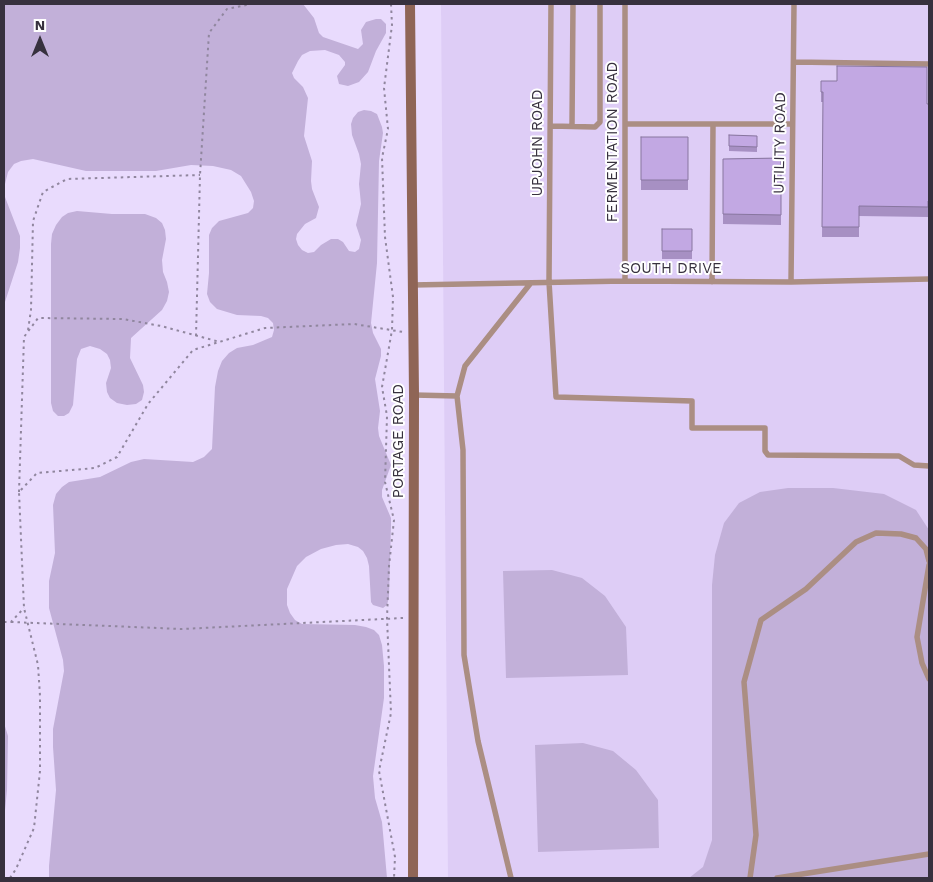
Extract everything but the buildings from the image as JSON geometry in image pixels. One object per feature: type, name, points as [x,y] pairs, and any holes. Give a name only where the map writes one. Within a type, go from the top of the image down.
[{"type":"main road","name":"PORTAGE ROAD","points":[[410,4],[414,395],[413,878]]},
{"type":"lane","name":"UPJOHN ROAD","points":[[551,4],[549,282],[556,397],[692,401],[692,428],[765,428],[765,451],[768,455],[899,456],[914,465],[929,466]]},
{"type":"lane","points":[[572,126],[573,4]]},
{"type":"lane","points":[[551,126],[595,127],[600,122],[600,4]]},
{"type":"lane","name":"FERMENTATION ROAD","points":[[625,4],[625,281]]},
{"type":"lane","name":"UTILITY ROAD","points":[[791,282],[794,4]]},
{"type":"lane","points":[[794,62],[929,64]]},
{"type":"lane","points":[[625,124],[792,124]]},
{"type":"lane","points":[[712,282],[713,124]]},
{"type":"lane","name":"SOUTH DRIVE","points":[[412,285],[625,281],[791,282],[929,279]]},
{"type":"lane","points":[[511,878],[478,741],[464,655],[463,450],[457,396],[465,366],[530,284]]},
{"type":"lane","points":[[414,395],[457,396]]},
{"type":"lane","points":[[750,878],[756,835],[744,682],[761,620],[806,589],[856,542],[876,534],[901,534],[916,538],[926,549],[929,560]]},
{"type":"lane","points":[[929,565],[917,637],[922,663],[929,679]]},
{"type":"lane","points":[[776,878],[929,854]]},
{"type":"path","points":[[196,336],[200,175],[209,33],[227,9],[251,4]]},
{"type":"path","points":[[391,4],[392,26],[384,88],[388,129],[382,158],[385,237],[393,297],[392,330],[382,387],[387,416],[385,482],[394,520],[389,566],[387,618],[391,713],[379,771],[395,857],[394,878]]},
{"type":"path","points":[[28,332],[31,310],[33,221],[43,192],[67,179],[200,175]]},
{"type":"path","points":[[10,878],[16,869],[34,828],[40,771],[38,665],[24,608],[19,492],[24,337],[38,318],[123,319],[220,342]]},
{"type":"path","points":[[19,492],[37,472],[95,468],[117,457],[148,404],[194,350],[265,328],[354,324],[413,333]]},
{"type":"path","points":[[11,622],[24,608]]},
{"type":"path","points":[[4,622],[27,621],[182,629],[387,618],[413,619]]},
{"type":"shaded area","points":[[4,4],[303,4],[314,18],[319,33],[323,37],[358,49],[363,44],[361,30],[366,22],[381,19],[386,24],[386,33],[376,51],[368,72],[359,82],[348,86],[339,84],[337,76],[345,62],[339,55],[325,50],[310,51],[302,55],[292,73],[294,78],[303,87],[308,98],[304,136],[312,161],[312,189],[319,207],[316,218],[305,224],[297,234],[296,239],[302,250],[308,253],[314,252],[331,239],[338,239],[343,242],[349,251],[355,252],[359,249],[361,240],[356,225],[361,204],[359,184],[361,164],[352,135],[351,124],[358,112],[364,110],[377,114],[382,127],[383,133],[379,161],[377,263],[371,323],[373,333],[381,349],[375,379],[380,411],[379,436],[391,465],[382,490],[382,497],[391,518],[389,597],[387,605],[383,608],[373,605],[371,602],[367,558],[358,547],[348,544],[321,549],[306,557],[297,566],[287,589],[287,605],[295,620],[302,624],[355,625],[374,630],[379,635],[384,666],[384,698],[373,776],[375,798],[382,822],[387,878],[49,878],[56,790],[53,729],[64,671],[63,660],[49,608],[49,581],[55,553],[53,505],[56,494],[69,482],[100,477],[131,462],[144,459],[193,462],[204,457],[212,449],[215,387],[222,361],[237,348],[253,345],[272,337],[274,330],[273,323],[268,318],[237,315],[217,309],[210,302],[207,294],[209,235],[212,228],[219,221],[248,213],[253,208],[254,201],[241,176],[231,170],[213,166],[191,165],[156,171],[86,171],[33,159],[14,164],[8,172],[5,184],[5,197],[20,236],[20,248],[18,262],[4,305]]},
{"type":"shaded area","points":[[441,4],[929,4],[929,878],[448,878]]},
{"type":"shaded area","points":[[77,211],[145,214],[156,218],[162,223],[166,239],[162,260],[163,272],[169,292],[162,310],[131,338],[130,358],[143,385],[142,400],[136,404],[127,405],[117,403],[110,398],[106,383],[111,368],[110,360],[107,354],[100,349],[90,346],[81,349],[77,359],[73,405],[69,413],[64,416],[58,416],[53,411],[51,403],[51,244],[52,234],[62,217]]},
{"type":"shaded area","points":[[788,488],[833,488],[884,494],[916,510],[929,530],[929,878],[689,878],[703,867],[712,840],[712,585],[715,555],[724,523],[739,503],[760,492]]},
{"type":"shaded area","points":[[552,570],[582,578],[605,596],[626,627],[628,675],[506,678],[503,571]]},
{"type":"shaded area","points":[[4,723],[8,736],[7,790],[4,821]]},
{"type":"shaded area","points":[[583,743],[613,751],[636,770],[658,800],[659,848],[538,852],[535,745]]}]
